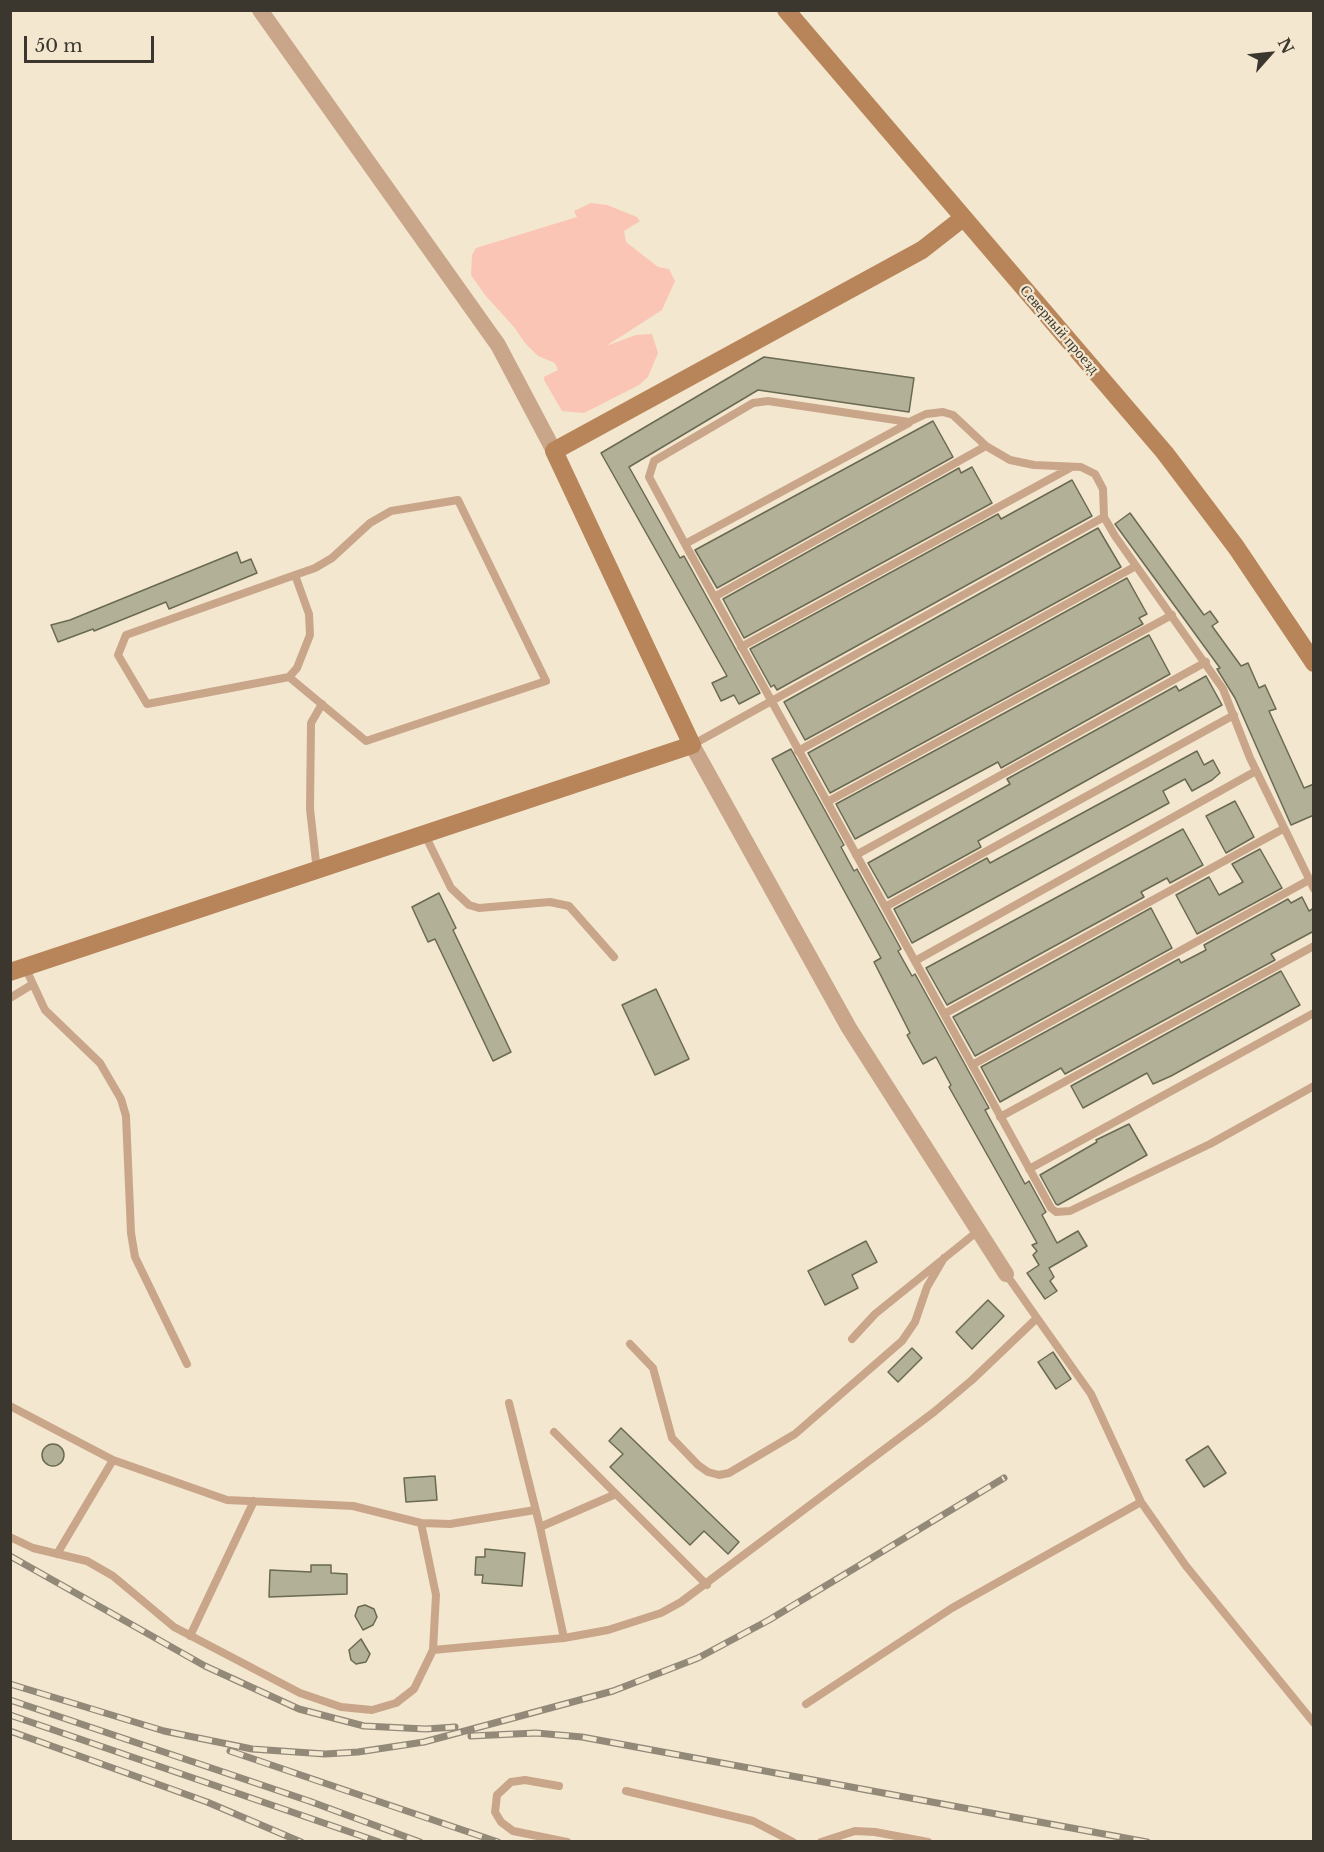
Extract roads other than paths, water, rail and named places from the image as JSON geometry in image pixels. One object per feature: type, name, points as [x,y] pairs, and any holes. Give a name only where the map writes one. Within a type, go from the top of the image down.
[{"type":"street","points":[[260,10],[498,345],[554,451],[692,745],[849,1028],[1006,1274]]},
{"type":"street","name":"Северный проезд","points":[[786,10],[1191,486],[1236,547],[1314,663]]},
{"type":"street","points":[[554,451],[922,250],[963,218]]},
{"type":"street","points":[[18,970],[692,745]]},
{"type":"lane","points":[[909,422],[768,401],[753,403],[659,457],[650,468],[649,477],[1051,1208],[1056,1212],[1070,1211],[1210,1144],[1314,1086]]},
{"type":"lane","points":[[685,544],[926,414],[943,412],[963,423],[986,446],[1010,460],[1022,464],[1088,469],[1100,481],[1105,501],[1104,517],[1223,689],[1256,771],[1314,890]]},
{"type":"lane","points":[[714,597],[986,446]]},
{"type":"lane","points":[[741,648],[1072,466]]},
{"type":"lane","points":[[289,677],[366,741],[546,681],[458,500],[391,512],[370,523],[332,558],[315,568],[295,575],[126,635],[118,655],[147,704],[289,677],[297,668],[310,635],[309,614],[295,575]]},
{"type":"lane","points":[[692,745],[1104,517]]},
{"type":"lane","points":[[798,751],[1136,566]]},
{"type":"lane","points":[[827,802],[1172,615]]},
{"type":"lane","points":[[856,855],[1206,662]]},
{"type":"lane","points":[[317,872],[310,809],[311,723],[322,704]]},
{"type":"lane","points":[[885,907],[1234,715]]},
{"type":"lane","points":[[915,961],[1256,771]]},
{"type":"lane","points":[[944,1014],[1283,829]]},
{"type":"lane","points":[[425,835],[451,888],[469,905],[479,908],[549,902],[569,906],[614,957]]},
{"type":"lane","points":[[972,1065],[1309,880]]},
{"type":"lane","points":[[1000,1117],[1314,946]]},
{"type":"lane","points":[[18,970],[33,984],[45,1010],[100,1063],[121,1100],[126,1116],[131,1233],[135,1257],[186,1364]]},
{"type":"lane","points":[[10,998],[33,984]]},
{"type":"lane","points":[[1029,1169],[1314,1013]]},
{"type":"lane","points":[[852,1339],[875,1314],[978,1231]]},
{"type":"lane","points":[[630,1344],[653,1368],[672,1438],[703,1468],[719,1475],[729,1473],[795,1434],[902,1341],[915,1322],[927,1287],[944,1258]]},
{"type":"lane","points":[[1006,1274],[1091,1394],[1141,1502],[1186,1566],[1314,1723]]},
{"type":"lane","points":[[434,1650],[564,1638],[608,1630],[646,1619],[681,1602],[707,1585],[972,1380],[1037,1318]]},
{"type":"lane","points":[[509,1403],[540,1527],[564,1638]]},
{"type":"lane","points":[[10,1406],[113,1460],[227,1500],[353,1506],[421,1523],[450,1524],[535,1510]]},
{"type":"lane","points":[[554,1432],[707,1585]]},
{"type":"lane","points":[[57,1554],[113,1460]]},
{"type":"lane","points":[[540,1527],[616,1494]]},
{"type":"lane","points":[[190,1636],[254,1501]]},
{"type":"lane","points":[[806,1704],[962,1602],[1141,1502]]},
{"type":"lane","points":[[10,1537],[33,1548],[87,1561],[113,1576],[174,1627],[300,1693],[341,1707],[372,1710],[396,1703],[414,1689],[434,1650],[436,1595],[421,1523]]},
{"type":"lane","points":[[559,1786],[525,1780],[511,1782],[497,1795],[495,1812],[501,1822],[513,1831],[567,1842]]},
{"type":"lane","points":[[626,1791],[753,1821],[793,1842]]},
{"type":"lane","points":[[821,1842],[855,1831],[875,1832],[928,1842]]},
{"type":"railway","points":[[10,1684],[164,1731],[252,1749],[325,1754],[358,1752],[424,1742],[613,1691],[698,1658],[769,1620],[1004,1478]]},
{"type":"railway","points":[[10,1556],[205,1666],[299,1709],[364,1726],[426,1729],[455,1727]]},
{"type":"railway","points":[[10,1700],[309,1801],[420,1842]]},
{"type":"railway","points":[[10,1715],[379,1842]]},
{"type":"railway","points":[[10,1731],[207,1802],[301,1842]]},
{"type":"railway","points":[[471,1736],[536,1733],[582,1737],[1147,1842]]},
{"type":"railway","points":[[230,1751],[498,1842]]}]
